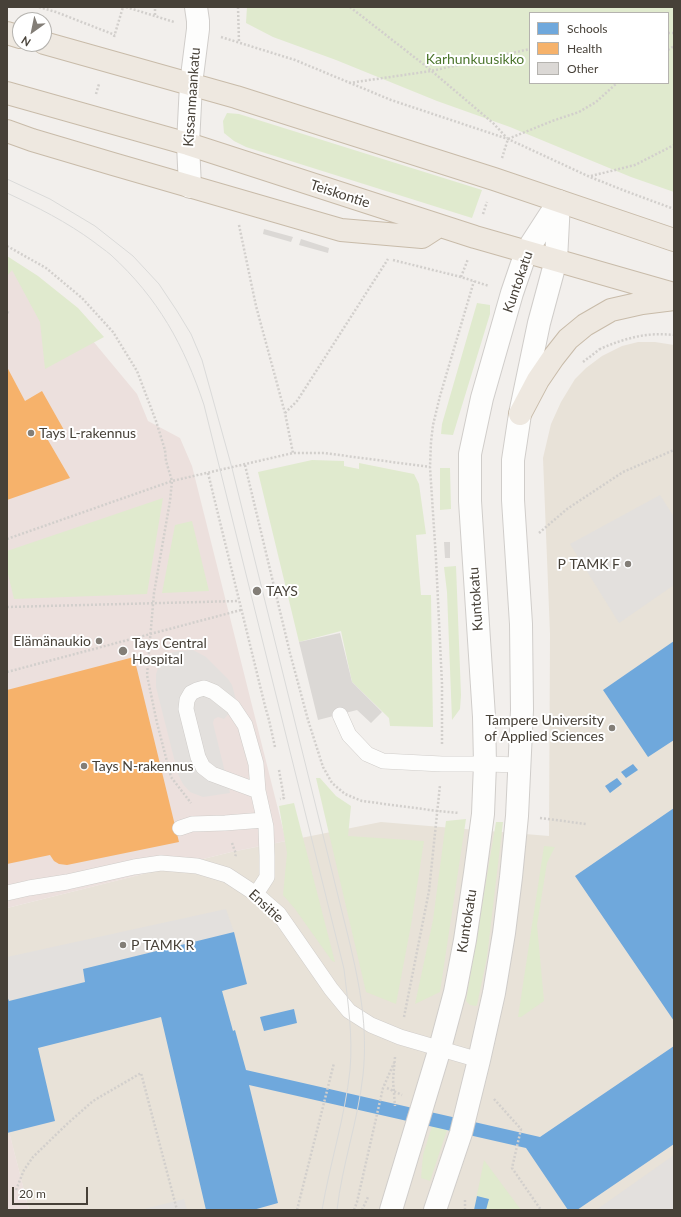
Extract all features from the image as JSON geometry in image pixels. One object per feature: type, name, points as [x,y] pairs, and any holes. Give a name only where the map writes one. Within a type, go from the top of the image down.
[{"type":"highway","points":[[52,45],[236,97],[494,179],[674,240]]},
{"type":"highway","name":"Teiskontie","points":[[7,93],[188,144],[439,226],[674,294]]},
{"type":"highway","points":[[7,131],[32,140],[190,187],[341,230],[422,236],[439,226]]},
{"type":"highway","points":[[520,414],[538,380],[553,358],[568,339],[585,325],[611,310],[642,303],[674,299]]},
{"type":"street","name":"Kissanmaankatu","points":[[190,187],[188,144],[191,84],[198,29],[196,7]]},
{"type":"street","name":"Kuntokatu","points":[[391,1210],[440,1048],[455,992],[466,933],[483,814],[485,764],[484,717],[470,501],[470,454],[482,398],[512,293],[526,252],[559,201]]},
{"type":"street","name":"Kuntokatu","points":[[435,1210],[461,1133],[494,993],[504,934],[516,831],[522,710],[521,624],[513,500],[514,460],[520,414],[539,323],[556,260],[559,201]]},
{"type":"lane","points":[[256,894],[267,877],[266,827],[258,790],[256,764],[245,725],[233,707],[214,692],[204,688],[191,693],[187,700],[186,709],[198,757],[203,767],[212,774],[258,790]]},
{"type":"lane","points":[[340,714],[349,736],[367,754],[383,761],[442,764],[520,765]]},
{"type":"lane","points":[[180,828],[192,824],[264,820]]},
{"type":"lane","name":"Ensitie","points":[[7,893],[67,882],[134,867],[161,863],[197,866],[226,875],[256,894],[279,914],[330,989],[349,1011],[371,1025],[400,1037],[479,1060]]},
{"type":"path","points":[[39,7],[115,34]]},
{"type":"path","points":[[112,41],[125,7],[161,18]]},
{"type":"path","points":[[155,7],[155,15]]},
{"type":"path","points":[[238,7],[239,42]]},
{"type":"path","points":[[350,7],[431,71],[493,123],[508,139]]},
{"type":"path","points":[[232,40],[295,60],[391,100],[508,139],[590,177],[674,209]]},
{"type":"path","points":[[349,83],[431,71],[529,49]]},
{"type":"path","points":[[461,278],[508,139],[579,112],[596,102],[616,84]]},
{"type":"path","points":[[590,177],[635,166],[674,145]]},
{"type":"path","points":[[239,224],[256,306],[285,413],[293,453]]},
{"type":"path","points":[[7,246],[46,268],[82,298],[113,332],[137,371],[150,404],[165,450],[166,461],[172,481],[154,603],[147,675],[157,723],[171,777],[190,803],[196,804]]},
{"type":"path","points":[[285,413],[297,401],[388,259]]},
{"type":"path","points":[[442,725],[442,684],[430,467],[431,442],[435,418],[474,281]]},
{"type":"path","points":[[534,537],[567,509],[623,472],[674,450]]},
{"type":"path","points":[[7,539],[172,481],[293,453],[324,453],[430,467]]},
{"type":"path","points":[[245,465],[290,653],[308,720],[324,767],[332,783],[345,794],[362,801],[438,811]]},
{"type":"path","points":[[208,473],[265,706]]},
{"type":"path","points":[[7,607],[239,601]]},
{"type":"path","points":[[7,672],[241,610]]},
{"type":"path","points":[[394,1110],[396,1104],[393,1080],[395,1060],[429,891],[441,781]]},
{"type":"path","points":[[536,817],[586,824]]},
{"type":"path","points":[[354,1210],[383,1088],[395,1060]]},
{"type":"path","points":[[297,1210],[334,1063]]},
{"type":"path","points":[[16,1190],[24,1170],[33,1156],[93,1101],[141,1073],[177,1210]]},
{"type":"path","points":[[387,1088],[402,1096]]},
{"type":"path","points":[[489,1094],[521,1129],[512,1168],[541,1210]]},
{"type":"path","points":[[362,1210],[370,1193]]},
{"type":"shaded area","name":"Tays Central Hospital","points":[[7,265],[58,299],[137,394],[148,421],[180,438],[192,466],[286,841],[231,852],[7,908]]},
{"type":"shaded area","name":"Tampere University of Applied Sciences","points":[[638,342],[655,342],[674,345],[674,1210],[29,1210],[10,1136],[7,1136],[7,908],[231,852],[381,822],[549,836],[550,634],[543,458],[551,424],[561,402],[575,379],[586,368],[602,356],[622,346]]},
{"type":"shaded area","name":"P TAMK F","points":[[660,495],[674,517],[674,585],[619,623],[570,544]]},
{"type":"shaded area","points":[[193,650],[206,657],[228,679],[232,685],[237,704],[224,719],[218,717],[214,719],[213,723],[230,793],[203,797],[190,792],[183,784],[178,774],[156,687],[156,674],[159,666],[168,654],[178,651]]},
{"type":"shaded area","name":"P TAMK R","points":[[226,909],[234,932],[83,969],[85,982],[9,1001],[7,994],[7,957]]},
{"type":"shaded area","points":[[10,1135],[29,1210],[7,1210],[7,1136]]},
{"type":"shaded area","points":[[674,1155],[674,1210],[596,1210]]},
{"type":"shaded area","points":[[184,1199],[187,1210],[140,1210]]},
{"type":"green space","name":"Karhunkuusikko","points":[[247,7],[674,7],[674,192],[631,177],[510,127],[437,101],[336,60],[273,37],[246,23]]},
{"type":"green space","points":[[227,113],[239,114],[482,190],[472,218],[246,147],[234,141],[224,133],[223,121]]},
{"type":"green space","points":[[7,256],[38,276],[78,308],[104,337],[45,369],[40,322],[12,270],[7,276]]},
{"type":"green space","points":[[477,303],[490,305],[490,314],[453,435],[441,434],[442,424]]},
{"type":"green space","points":[[312,460],[344,461],[344,466],[359,469],[359,463],[414,474],[419,484],[426,534],[416,535],[421,595],[431,595],[433,727],[390,726],[389,718],[352,682],[341,631],[299,642],[258,472]]},
{"type":"green space","points":[[440,468],[450,468],[451,509],[440,510]]},
{"type":"green space","points":[[163,498],[147,594],[14,599],[7,570],[7,551]]},
{"type":"green space","points":[[192,521],[209,591],[162,593],[175,525]]},
{"type":"green space","points":[[456,566],[461,695],[460,709],[452,720],[447,592],[444,567]]},
{"type":"green space","points":[[316,778],[320,778],[336,796],[351,806],[348,836],[424,841],[411,925],[396,1004],[366,992]]},
{"type":"green space","points":[[294,803],[335,962],[332,961],[295,909],[283,895],[287,853],[279,806]]},
{"type":"green space","points":[[466,819],[440,992],[415,1004],[433,920],[446,821]]},
{"type":"green space","points":[[496,822],[503,822],[487,957],[476,1006],[470,1005],[466,1001]]},
{"type":"green space","points":[[544,846],[555,847],[547,863],[537,925],[544,1001],[521,1017],[518,1017]]},
{"type":"green space","points":[[432,1126],[447,1130],[430,1181],[421,1178],[423,1155]]},
{"type":"green space","points":[[484,1160],[521,1210],[474,1210]]},
{"type":"building: Schools","points":[[674,641],[674,740],[648,757],[603,690]]},
{"type":"building: Schools","points":[[633,764],[638,770],[626,778],[621,772]]},
{"type":"building: Schools","points":[[617,778],[622,784],[610,793],[605,786]]},
{"type":"building: Schools","points":[[674,808],[674,1021],[575,876]]},
{"type":"building: Schools","points":[[234,932],[247,984],[222,991],[246,1070],[540,1137],[674,1046],[674,1144],[577,1210],[568,1210],[526,1148],[249,1085],[278,1203],[253,1210],[206,1210],[161,1017],[38,1048],[55,1121],[7,1133],[7,996],[9,1001],[85,982],[83,969]]},
{"type":"building: Schools","points":[[294,1009],[297,1023],[264,1031],[260,1017]]},
{"type":"building: Schools","points":[[477,1196],[489,1199],[486,1210],[474,1210]]},
{"type":"building: Health","name":"Tays L-rakennus","points":[[7,367],[25,401],[42,391],[64,430],[45,435],[70,478],[7,500]]},
{"type":"building: Health","name":"Tays N-rakennus","points":[[134,657],[179,842],[67,865],[59,864],[54,861],[50,855],[7,864],[7,690]]},
{"type":"building: Other","points":[[264,229],[293,237],[291,242],[263,234]]},
{"type":"building: Other","points":[[301,239],[329,248],[328,253],[299,245]]},
{"type":"building: Other","points":[[444,542],[450,542],[450,558],[445,558]]},
{"type":"building: Other","points":[[340,633],[352,682],[382,712],[371,723],[357,710],[318,720],[299,642]]},
{"type":"tram line","points":[[7,179],[50,199],[95,226],[133,256],[159,284],[177,311],[191,334],[202,360],[232,468],[349,940],[360,991],[364,1024],[363,1075],[358,1109],[342,1176],[337,1210]]},
{"type":"tram line","points":[[7,193],[63,221],[109,253],[128,271],[143,288],[168,324],[188,362],[204,405],[344,969],[350,1032],[350,1070],[345,1105],[322,1210]]},
{"type":"place","name":"Tays L-rakennus","points":[[31,433]]},
{"type":"place","name":"P TAMK F","points":[[628,564]]},
{"type":"place","name":"TAYS","points":[[257,591]]},
{"type":"place","name":"Elämänaukio","points":[[99,641]]},
{"type":"place","name":"Tays Central Hospital","points":[[123,651]]},
{"type":"place","name":"Tampere University of Applied Sciences","points":[[612,728]]},
{"type":"place","name":"Tays N-rakennus","points":[[84,766]]},
{"type":"place","name":"P TAMK R","points":[[123,945]]}]
